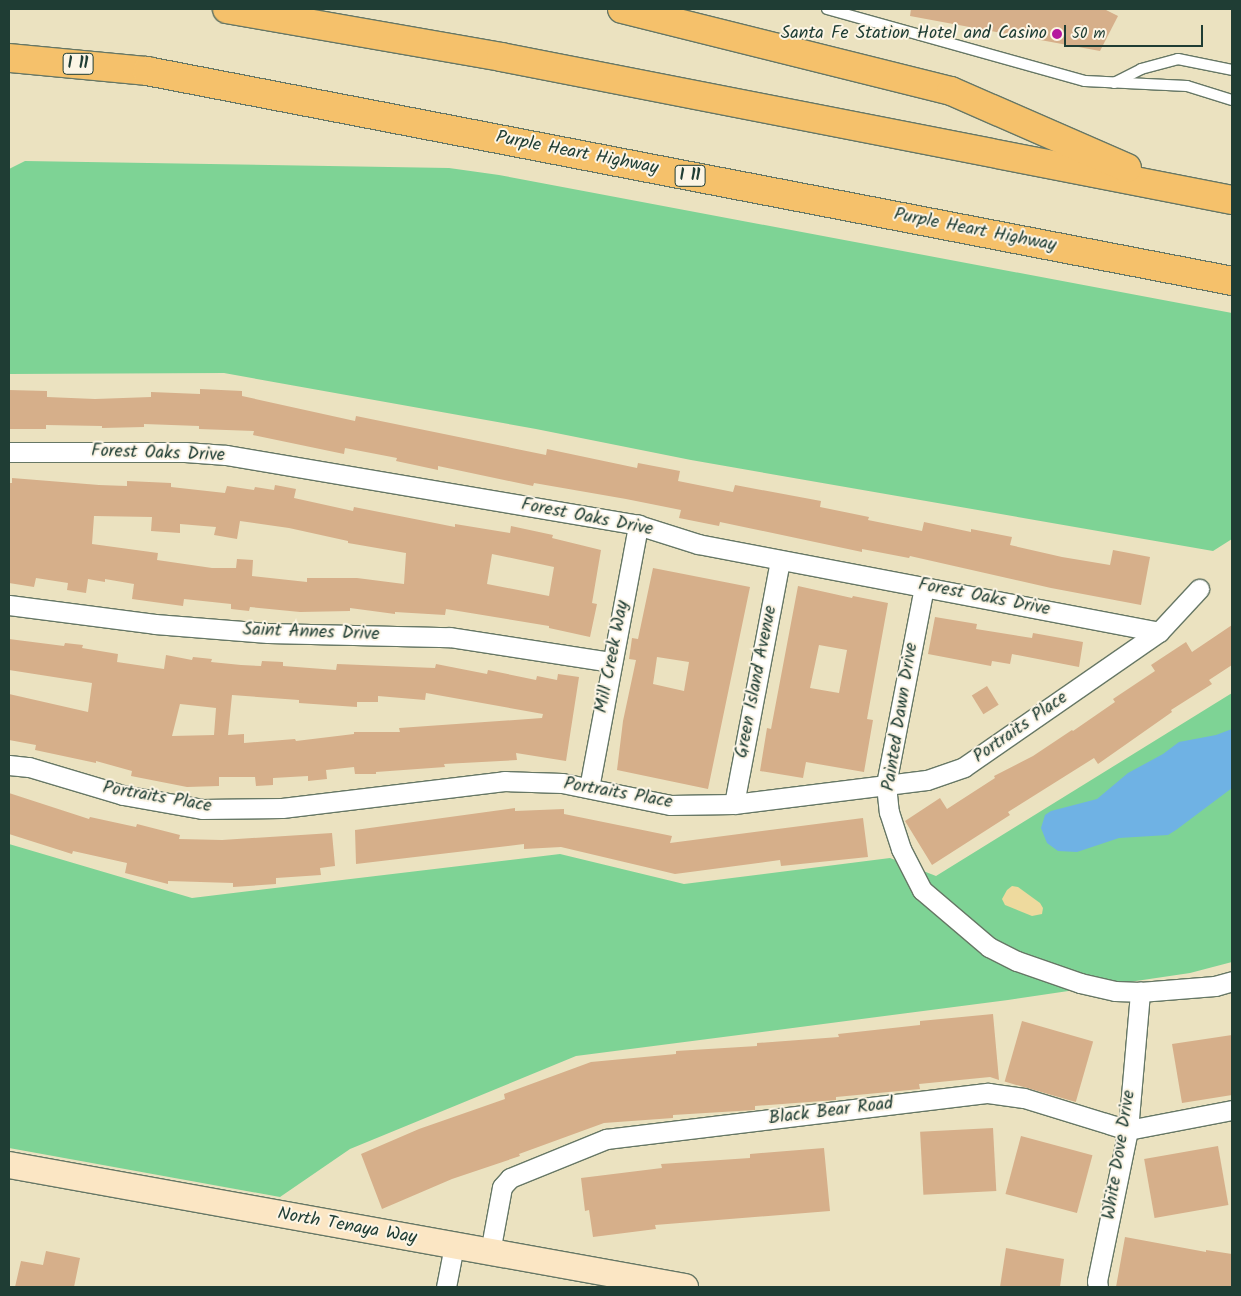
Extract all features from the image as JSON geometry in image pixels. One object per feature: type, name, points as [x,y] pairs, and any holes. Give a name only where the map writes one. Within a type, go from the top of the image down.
[{"type":"highway","points":[[227,9],[501,57],[1232,200]]},
{"type":"highway","points":[[622,9],[951,91],[1176,189]]},
{"type":"highway","name":"Purple Heart Highway","points":[[9,58],[147,71],[1232,281]]},
{"type":"street","name":"Forest Oaks Drive","points":[[9,452],[185,452],[226,455],[638,525],[698,544],[1159,632]]},
{"type":"street","name":"Mill Creek Way","points":[[588,788],[638,525]]},
{"type":"street","name":"Green Island Avenue","points":[[734,804],[780,560]]},
{"type":"street","name":"Painted Dawn Drive","points":[[924,587],[886,785],[888,812],[901,850],[922,890],[982,942],[1017,961],[1080,984],[1115,991],[1140,992],[1215,986],[1232,980]]},
{"type":"street","name":"Portraits Place","points":[[9,765],[28,767],[123,795],[202,809],[282,808],[504,780],[562,783],[670,805],[734,804],[927,780],[964,767],[1159,632],[1199,589]]},
{"type":"street","name":"Saint Annes Drive","points":[[9,605],[156,624],[268,633],[450,636],[612,662]]},
{"type":"street","name":"White Dove Drive","points":[[1098,1287],[1097,1281],[1128,1130],[1140,992]]},
{"type":"street","name":"Black Bear Road","points":[[490,1252],[502,1187],[510,1178],[606,1140],[988,1093],[1024,1098],[1128,1130],[1232,1110]]},
{"type":"street","name":"North Tenaya Way","points":[[9,1165],[685,1287]]},
{"type":"street","points":[[446,1287],[454,1246]]},
{"type":"lane","points":[[827,9],[1085,81],[1188,86],[1232,100]]},
{"type":"lane","points":[[1113,83],[1141,69],[1178,59],[1232,70]]},
{"type":"green space","points":[[25,161],[449,168],[499,175],[1232,313],[1232,539],[1213,551],[691,460],[536,429],[224,373],[9,374],[9,169]]},
{"type":"green space","points":[[1232,693],[1232,962],[1190,973],[1008,1000],[576,1056],[350,1149],[280,1197],[9,1148],[9,844],[192,898],[560,854],[684,884],[890,858],[936,876]]},
{"type":"sand","points":[[1012,886],[1018,887],[1040,903],[1043,908],[1042,914],[1032,916],[1005,905],[1002,899],[1007,890]]},
{"type":"water","points":[[1232,729],[1232,788],[1168,835],[1119,838],[1077,852],[1058,851],[1047,843],[1041,828],[1045,815],[1051,811],[1097,799],[1128,773],[1163,754],[1179,742],[1216,735]]},
{"type":"building","name":"Santa Fe Station Hotel and Casino","points":[[911,9],[1104,9],[1118,16],[1100,51],[910,16]]},
{"type":"building","points":[[200,389],[242,391],[242,396],[355,421],[356,416],[546,455],[547,449],[637,468],[638,463],[680,471],[678,481],[733,492],[735,485],[821,501],[820,507],[869,517],[868,520],[922,531],[924,522],[971,532],[971,529],[1012,537],[1010,545],[1062,557],[1110,565],[1113,550],[1150,557],[1141,605],[1051,588],[910,556],[909,558],[862,549],[862,552],[720,522],[719,526],[679,518],[681,510],[626,499],[534,483],[533,486],[438,466],[438,470],[396,461],[397,458],[345,448],[344,454],[253,435],[254,431],[144,424],[144,427],[102,428],[102,426],[46,425],[46,429],[9,429],[9,390],[47,391],[47,397],[95,399],[151,397],[151,392],[200,394]]},
{"type":"building","points":[[12,478],[127,486],[127,481],[171,483],[171,487],[225,493],[227,486],[254,490],[255,487],[274,490],[275,485],[296,489],[294,498],[353,511],[354,507],[455,527],[455,524],[510,533],[511,526],[553,535],[552,538],[601,550],[592,603],[597,604],[590,637],[549,628],[549,626],[446,609],[445,615],[395,612],[395,614],[350,608],[350,611],[300,612],[250,607],[249,611],[231,609],[231,604],[184,599],[183,606],[132,599],[134,584],[105,579],[105,582],[88,579],[86,593],[67,590],[68,583],[36,578],[34,587],[9,583],[9,483],[12,483]],"holes":[[[94,516],[152,517],[151,531],[180,533],[180,524],[216,527],[214,535],[237,539],[240,521],[289,528],[348,541],[348,543],[406,553],[404,584],[357,578],[307,578],[307,582],[252,576],[253,560],[237,559],[236,568],[212,568],[157,560],[158,553],[92,544]],[[492,554],[554,567],[549,596],[487,584]]]},
{"type":"building","points":[[653,568],[750,587],[708,789],[617,770],[623,721],[636,660],[629,659],[632,638],[638,639]],"holes":[[[657,657],[689,662],[684,691],[653,684]]]},
{"type":"building","points":[[798,586],[852,598],[853,596],[888,603],[867,719],[873,720],[864,772],[806,762],[803,778],[760,771],[767,728],[771,729]],"holes":[[[819,645],[847,650],[839,693],[810,688]]]},
{"type":"building","points":[[935,617],[977,624],[976,629],[1032,638],[1033,633],[1083,642],[1079,667],[1012,654],[1010,664],[992,661],[991,666],[928,654]]},
{"type":"building","points":[[1232,625],[1232,665],[1209,680],[1212,684],[1171,710],[1172,712],[1098,764],[1094,758],[1008,812],[1010,815],[932,865],[905,821],[940,798],[947,809],[995,778],[994,776],[1033,756],[1115,702],[1113,699],[1155,671],[1151,665],[1186,642],[1192,652]]},
{"type":"building","points":[[9,639],[64,646],[65,643],[83,645],[82,648],[118,654],[117,662],[164,669],[166,655],[192,660],[193,657],[212,659],[211,662],[241,665],[261,666],[262,661],[283,662],[283,666],[336,670],[337,664],[435,668],[436,664],[487,674],[488,670],[536,680],[537,676],[557,680],[558,674],[579,677],[566,761],[516,753],[517,760],[444,764],[445,767],[376,772],[376,774],[355,774],[354,767],[326,770],[327,779],[308,781],[308,776],[273,778],[273,785],[256,786],[255,777],[219,777],[219,786],[187,787],[131,776],[132,771],[96,761],[96,763],[35,750],[36,745],[9,740],[9,694],[88,712],[92,683],[9,670]],"holes":[[[426,693],[543,714],[542,718],[399,728],[400,732],[354,732],[354,734],[296,741],[295,739],[244,743],[244,734],[228,735],[232,695],[299,700],[299,703],[357,707],[357,702],[378,702],[378,696],[425,700]],[[180,704],[216,708],[214,735],[172,736]]]},
{"type":"building","points":[[987,686],[999,705],[983,714],[972,696]]},
{"type":"building","points":[[9,793],[89,819],[90,817],[136,827],[137,824],[180,835],[179,839],[222,840],[332,833],[335,866],[320,868],[321,875],[276,878],[276,884],[233,887],[233,883],[168,881],[168,884],[125,873],[127,863],[73,851],[72,854],[9,834]]},
{"type":"building","points":[[515,808],[515,811],[564,809],[564,814],[672,836],[670,843],[863,818],[868,857],[781,866],[780,860],[675,874],[561,847],[524,849],[524,844],[356,864],[355,830]]},
{"type":"building","points":[[993,1014],[999,1080],[990,1077],[919,1084],[920,1089],[836,1097],[836,1100],[755,1106],[755,1110],[673,1115],[673,1118],[604,1123],[519,1154],[520,1156],[452,1179],[382,1209],[361,1154],[419,1129],[505,1099],[504,1094],[591,1062],[676,1054],[676,1051],[757,1046],[757,1043],[839,1037],[838,1034],[920,1025],[920,1021]]},
{"type":"building","points":[[1022,1021],[1093,1041],[1076,1102],[1005,1082]]},
{"type":"building","points":[[1232,1035],[1232,1095],[1182,1103],[1172,1044]]},
{"type":"building","points":[[993,1128],[996,1191],[923,1195],[920,1132]]},
{"type":"building","points":[[1021,1136],[1092,1155],[1077,1213],[1005,1194]]},
{"type":"building","points":[[1218,1146],[1228,1205],[1155,1218],[1144,1159]]},
{"type":"building","points":[[824,1148],[830,1211],[655,1225],[656,1229],[593,1237],[589,1210],[585,1211],[581,1178],[662,1168],[661,1164],[750,1158],[750,1154]]},
{"type":"building","points":[[1125,1237],[1206,1252],[1206,1250],[1232,1254],[1232,1287],[1116,1287]]},
{"type":"building","points":[[1006,1248],[1064,1259],[1060,1287],[1000,1287]]},
{"type":"building","points":[[46,1251],[80,1258],[74,1287],[15,1287],[21,1261],[43,1265]]},
{"type":"place","name":"Santa Fe Station Hotel and Casino","points":[[1057,34]]}]
